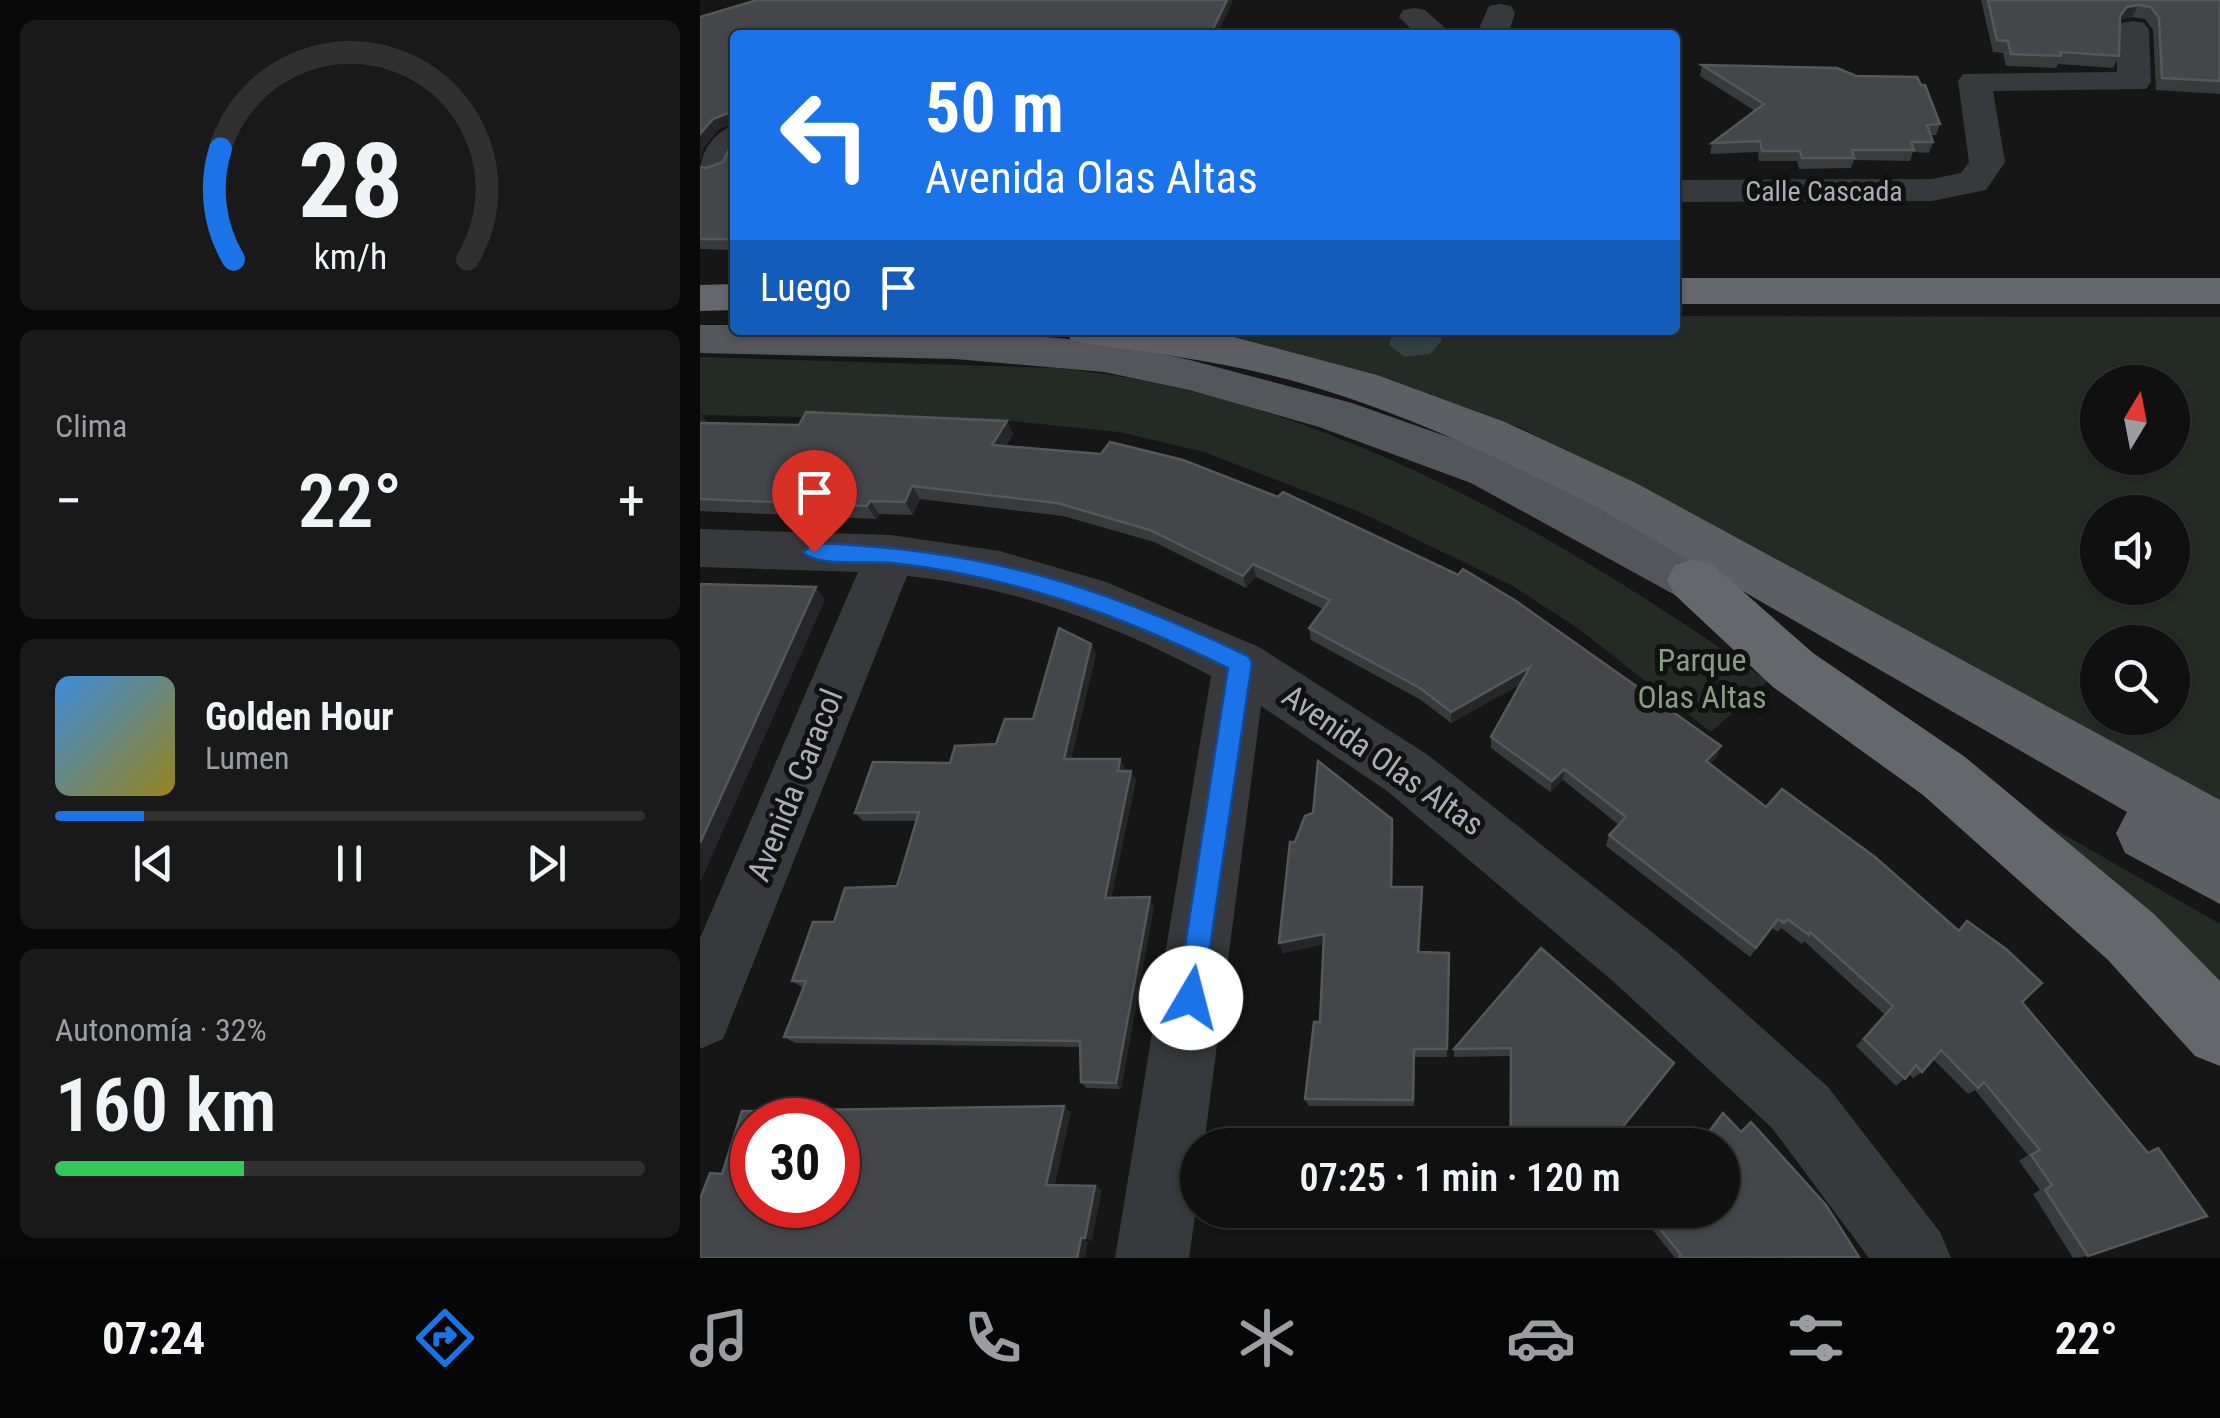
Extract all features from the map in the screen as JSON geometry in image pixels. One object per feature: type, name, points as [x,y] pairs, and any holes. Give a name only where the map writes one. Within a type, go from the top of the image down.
[{"type":"highway","points":[[1680,290],[2220,291]]},
{"type":"highway","points":[[700,298],[730,298]]},
{"type":"highway","points":[[700,306],[730,308]]},
{"type":"highway","points":[[1128,335],[1219,346],[1324,372],[1441,412],[1524,448],[2220,832]]},
{"type":"highway","points":[[1694,580],[2220,874]]},
{"type":"highway","points":[[1694,580],[1793,670],[1958,789],[2131,937],[2220,1031]]},
{"type":"main road","points":[[700,339],[956,344],[1104,356],[1190,376],[1334,415],[1488,470],[1694,580]]},
{"type":"street","name":"Calle Cascada","points":[[1680,191],[1932,190],[1972,182],[1987,162],[1975,81],[2134,82],[2133,30]]},
{"type":"street","name":"Avenida Olas Altas","points":[[700,548],[890,554],[999,571],[1151,620],[1240,663],[1370,747],[1485,830],[1673,990],[1809,1116],[1914,1258]]},
{"type":"street","name":"Avenida Caracol","points":[[700,1016],[890,554]]},
{"type":"street","points":[[1152,1258],[1240,663]]},
{"type":"green space","points":[[1680,316],[2220,317],[2220,802],[2095,735],[2190,735],[2190,625],[2080,625],[2080,727],[1521,428],[1360,372],[1217,335],[1680,335]]},
{"type":"green space","name":"Parque Olas Altas","points":[[700,357],[1056,368],[1154,383],[1249,407],[1341,439],[1431,478],[1519,523],[1604,573],[1768,681],[1711,732],[1576,627],[1513,586],[1360,512],[1204,452],[1119,432],[1010,421],[700,415]]},
{"type":"green space","points":[[1988,791],[2220,924],[2220,1002]]},
{"type":"shaded area","points":[[1392,335],[1440,335],[1442,340],[1430,354],[1405,357],[1389,345]]},
{"type":"building","points":[[757,0],[1227,0],[1212,30],[730,30],[730,112],[713,119],[700,134],[700,17]]},
{"type":"building","points":[[1988,0],[2220,0],[2220,81],[2162,78],[2159,18],[2151,7],[2127,7],[2120,16],[2119,56],[2011,54],[2008,41],[1997,40]]},
{"type":"building","points":[[1702,65],[1837,68],[1856,76],[1917,77],[1925,85],[1940,124],[1927,125],[1933,142],[1911,142],[1914,150],[1852,150],[1854,158],[1802,158],[1800,151],[1762,151],[1760,141],[1712,143],[1764,104]]},
{"type":"building","points":[[730,147],[730,239],[700,239],[700,167],[723,162]]},
{"type":"building","points":[[806,412],[1007,421],[992,445],[1101,454],[1110,442],[1183,460],[1278,497],[1283,492],[1458,575],[1463,569],[1516,601],[1721,746],[1706,761],[1766,807],[1782,789],[1875,857],[1959,931],[1967,921],[2006,949],[2042,983],[2022,1002],[2148,1153],[2158,1148],[2207,1216],[2088,1256],[2045,1190],[2052,1185],[2031,1155],[2040,1150],[1984,1082],[1978,1088],[1941,1050],[1922,1072],[1916,1065],[1905,1079],[1864,1039],[1893,1006],[1810,932],[1809,935],[1787,919],[1784,923],[1778,919],[1756,948],[1609,835],[1626,817],[1564,769],[1552,781],[1491,737],[1530,667],[1451,712],[1420,688],[1309,628],[1330,600],[1253,564],[1243,576],[1150,530],[1057,503],[912,486],[905,502],[870,501],[867,506],[700,499],[700,423],[799,425]]},
{"type":"building","points":[[700,584],[816,587],[700,843]]},
{"type":"building","points":[[1059,628],[1091,644],[1064,759],[1120,759],[1118,771],[1131,771],[1105,898],[1150,897],[1116,1083],[1081,1082],[1080,1041],[784,1037],[806,981],[792,981],[813,922],[834,922],[845,888],[897,886],[919,812],[855,813],[873,762],[950,763],[955,746],[996,744],[1005,719],[1033,719]]},
{"type":"building","points":[[1318,761],[1392,819],[1391,887],[1422,887],[1418,952],[1449,953],[1447,1049],[1414,1049],[1413,1100],[1305,1099],[1314,1022],[1320,1022],[1324,934],[1279,943],[1290,842],[1295,842],[1305,816],[1313,813]]},
{"type":"building","points":[[1541,948],[1674,1063],[1622,1128],[1511,1128],[1511,1048],[1454,1049]]},
{"type":"building","points":[[1064,1106],[1046,1185],[1095,1186],[1077,1258],[700,1258],[700,1199],[710,1173],[722,1174],[730,1149],[730,1228],[860,1228],[860,1109]]},
{"type":"building","points":[[1723,1113],[1737,1128],[1712,1128]]},
{"type":"building","points":[[1751,1122],[1826,1205],[1859,1257],[1679,1258],[1681,1255],[1659,1228],[1740,1228],[1740,1131]]},
{"type":"route","points":[[814,552],[890,554],[999,571],[1151,620],[1240,663],[1191,998]]}]
